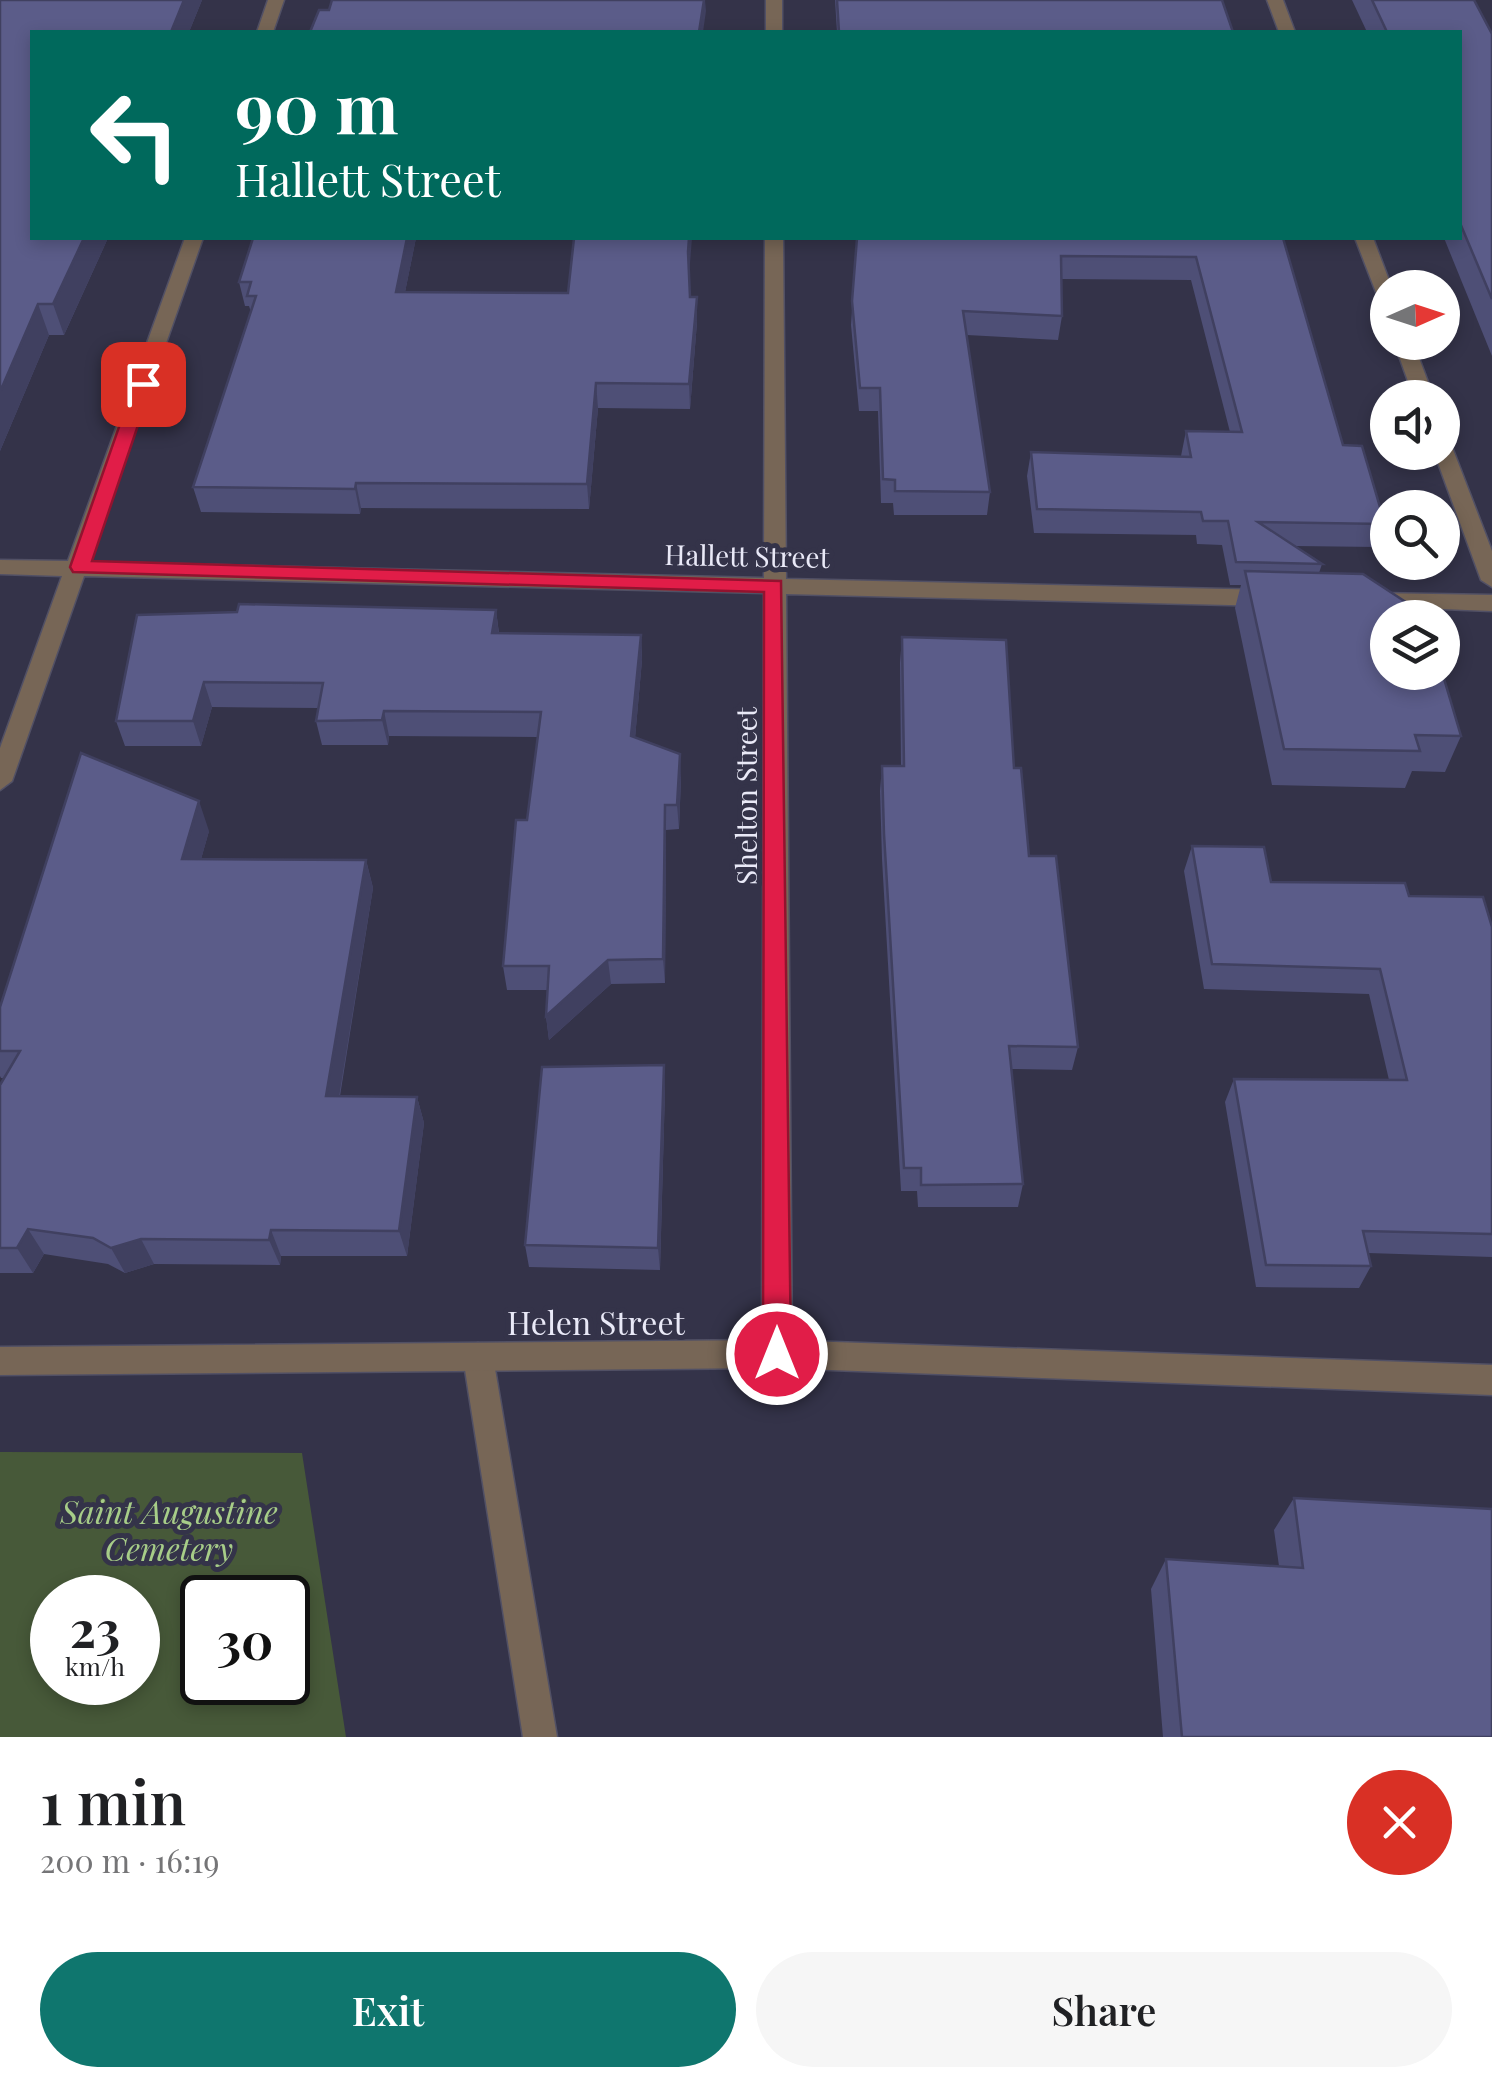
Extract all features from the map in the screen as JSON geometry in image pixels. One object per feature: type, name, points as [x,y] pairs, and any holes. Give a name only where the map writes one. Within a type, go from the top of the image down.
[{"type":"street","points":[[266,30],[276,0]]},
{"type":"street","points":[[774,0],[774,30]]},
{"type":"street","points":[[1275,0],[1287,30]]},
{"type":"street","points":[[0,782],[80,567],[193,240]]},
{"type":"street","name":"Shelton Street","points":[[774,240],[777,1354]]},
{"type":"street","points":[[1365,240],[1376,270]]},
{"type":"street","points":[[1451,470],[1492,580]]},
{"type":"street","name":"Hallett Street","points":[[0,566],[1292,598]]},
{"type":"street","points":[[1352,600],[1492,604]]},
{"type":"street","name":"Helen Street","points":[[0,1360],[777,1354],[1492,1380]]},
{"type":"street","points":[[478,1356],[540,1737]]},
{"type":"green space","name":"Saint Augustine Cemetery","points":[[0,1452],[302,1453],[346,1737],[0,1737]]},
{"type":"building","points":[[0,0],[184,0],[172,30],[30,30],[30,240],[83,240],[53,304],[38,304],[0,392]]},
{"type":"building","points":[[332,0],[704,0],[699,30],[311,30],[319,10],[329,10]]},
{"type":"building","points":[[837,0],[1222,0],[1232,30],[839,30]]},
{"type":"building","points":[[1372,0],[1474,0],[1492,34],[1492,299],[1462,228],[1462,30],[1386,30]]},
{"type":"building","points":[[252,240],[407,240],[396,292],[568,293],[574,240],[689,240],[690,297],[697,297],[689,384],[596,383],[587,484],[356,483],[355,489],[193,487],[256,296],[247,296],[251,282],[239,282]]},
{"type":"building","points":[[857,240],[1284,240],[1343,445],[1362,446],[1375,490],[1370,490],[1370,524],[1258,522],[1322,564],[1236,562],[1228,521],[1203,521],[1201,512],[1037,509],[1031,452],[1191,457],[1186,431],[1242,432],[1196,257],[1061,256],[1062,316],[963,311],[990,492],[895,491],[895,480],[883,479],[880,388],[860,388],[852,301]]},
{"type":"building","points":[[1245,571],[1363,574],[1403,600],[1370,600],[1370,690],[1447,690],[1461,736],[1415,735],[1420,751],[1284,749]]},
{"type":"building","points":[[239,604],[496,610],[492,633],[641,635],[631,736],[680,754],[677,805],[665,805],[663,959],[608,960],[546,1016],[549,966],[503,966],[516,820],[527,820],[541,712],[384,711],[382,720],[316,721],[323,683],[204,682],[193,721],[116,721],[137,615],[237,612]]},
{"type":"building","points":[[902,637],[1006,640],[1014,768],[1021,768],[1029,856],[1056,856],[1078,1047],[1009,1046],[1023,1184],[921,1185],[921,1168],[904,1168],[882,766],[904,766]]},
{"type":"building","points":[[81,753],[199,801],[182,859],[366,860],[326,1096],[417,1097],[399,1231],[271,1230],[269,1240],[141,1239],[111,1248],[93,1238],[28,1229],[17,1248],[0,1248],[0,1085],[20,1051],[0,1051],[0,1007]]},
{"type":"building","points":[[1192,846],[1264,847],[1271,882],[1405,883],[1409,896],[1483,897],[1492,927],[1492,1234],[1363,1231],[1371,1266],[1266,1265],[1234,1079],[1407,1080],[1380,969],[1212,964]]},
{"type":"building","points":[[664,1065],[658,1248],[525,1245],[542,1067]]},
{"type":"building","points":[[1294,1498],[1492,1509],[1492,1737],[1182,1737],[1166,1559],[1303,1568]]},
{"type":"route","points":[[143,384],[80,567],[774,586],[777,1354]]}]
